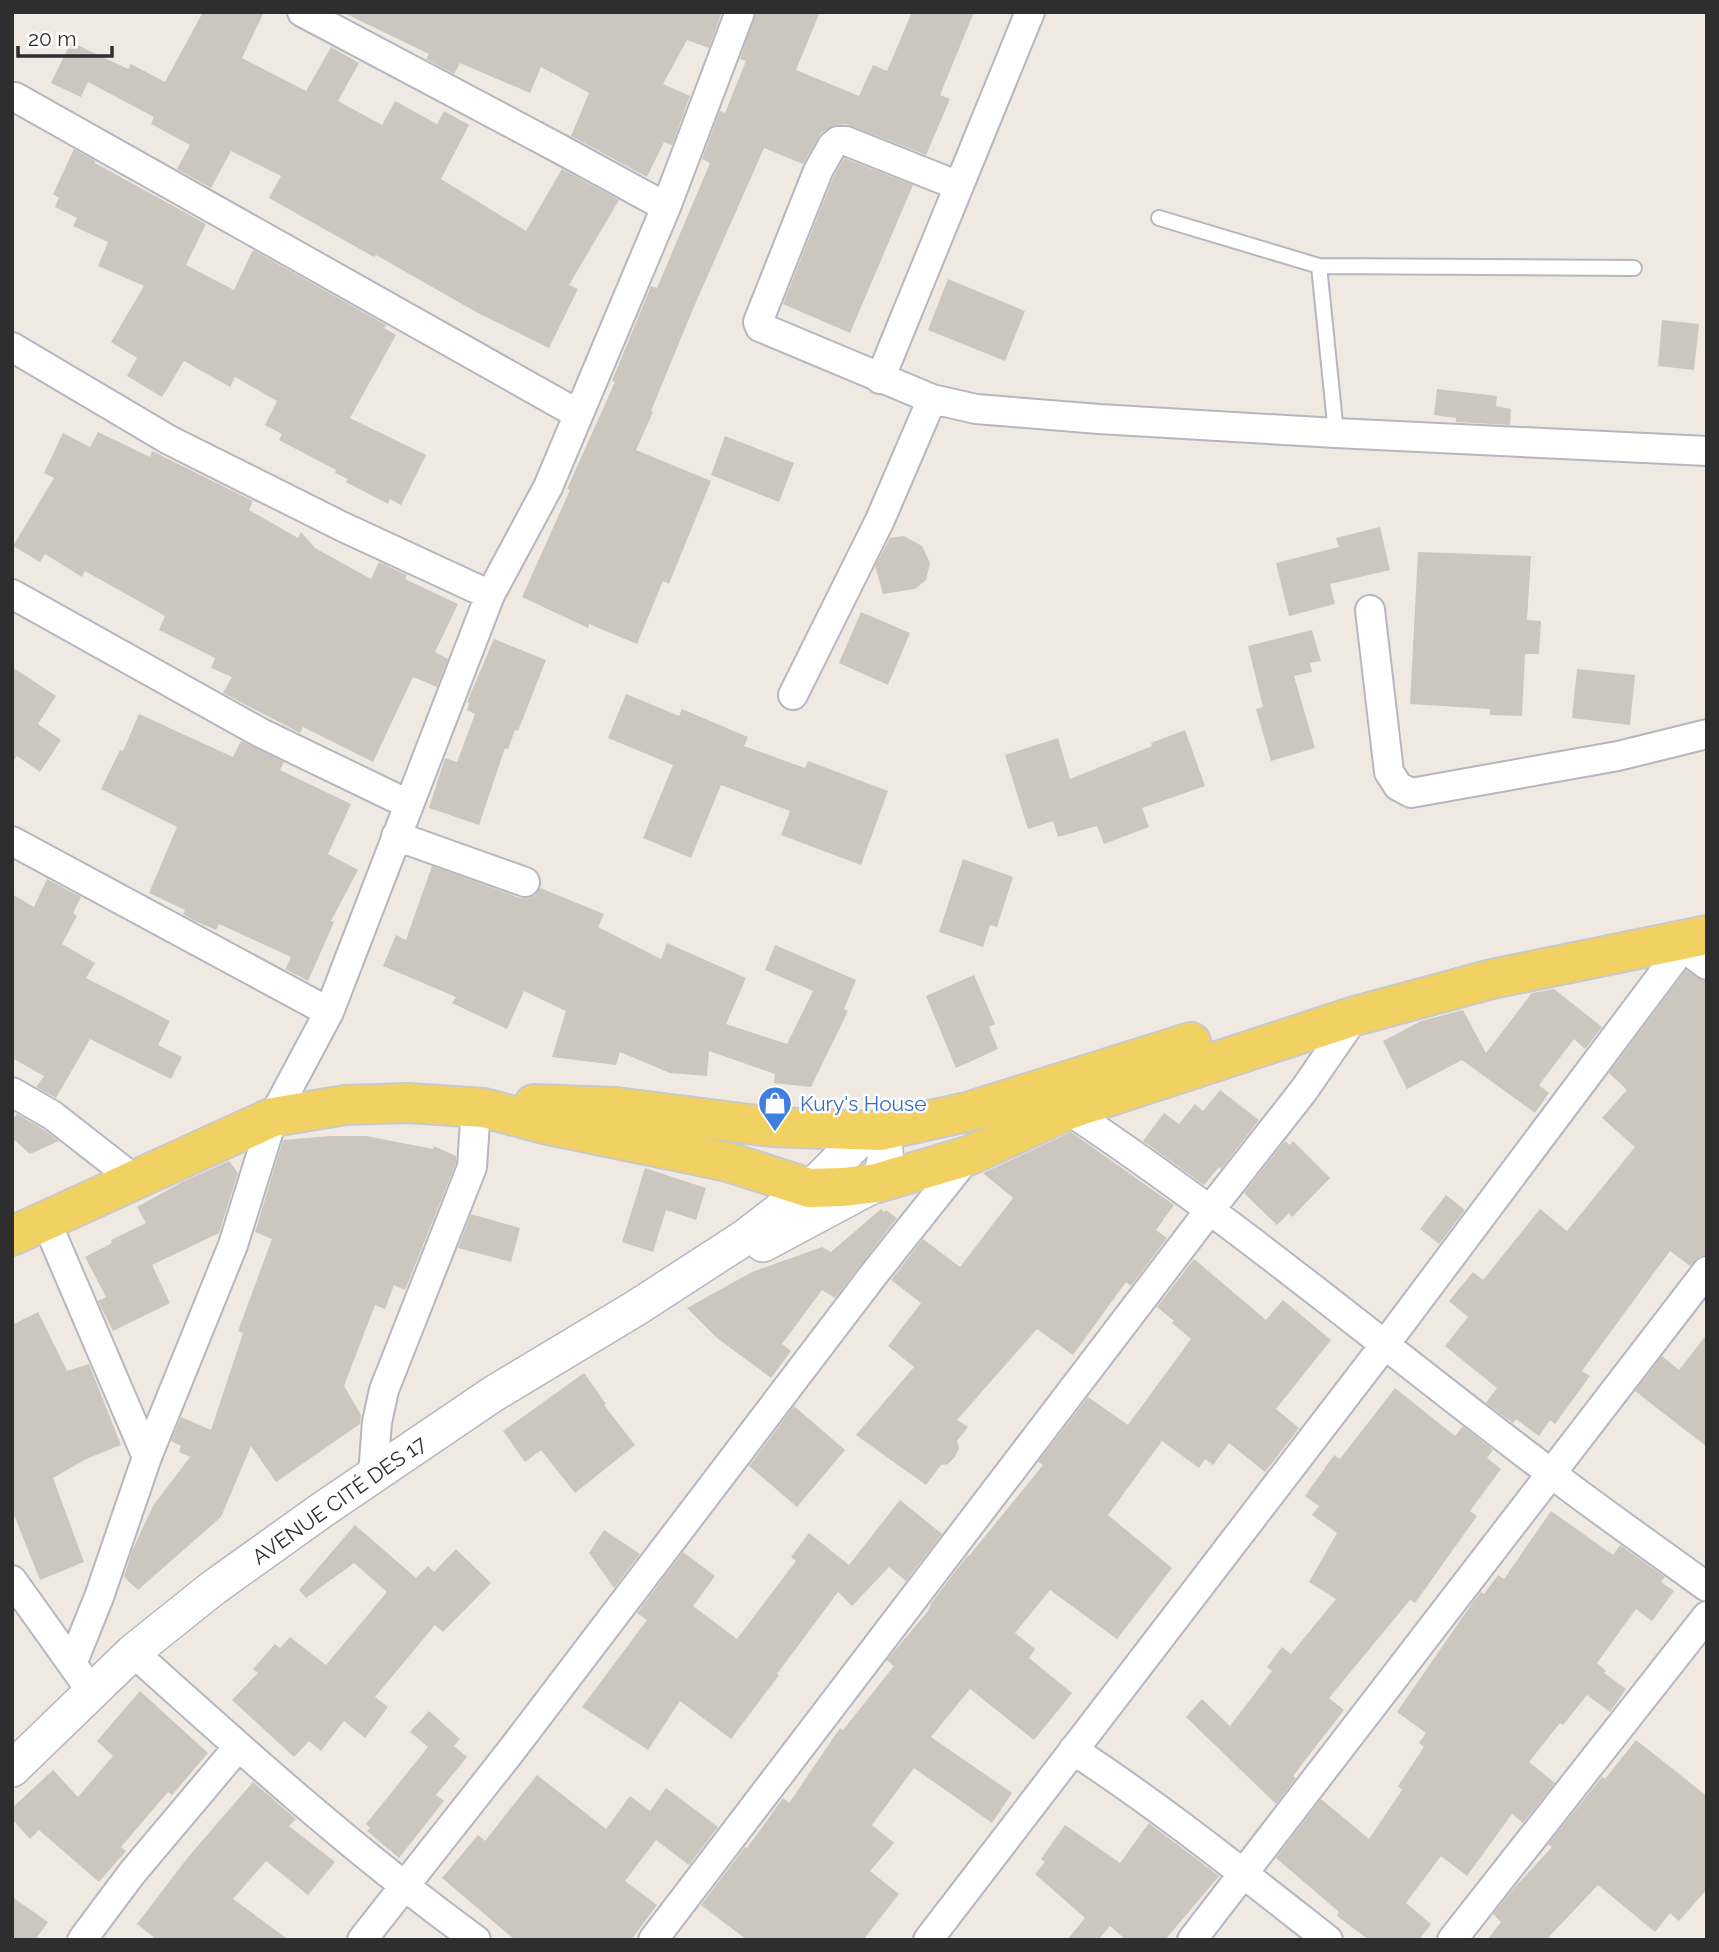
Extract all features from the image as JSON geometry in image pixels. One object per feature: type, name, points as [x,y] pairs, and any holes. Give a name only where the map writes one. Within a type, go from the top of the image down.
[{"type":"main road","points":[[29,1228],[273,1117],[345,1105],[408,1103],[480,1108],[548,1125],[729,1162],[810,1188],[877,1183],[968,1156],[1068,1110],[1355,1016],[1492,979],[1698,939]]},
{"type":"main road","points":[[480,1108],[547,1103],[606,1106],[749,1125],[873,1132],[967,1112],[1366,988],[1482,958],[1698,939]]},
{"type":"street","points":[[302,12],[666,207]]},
{"type":"street","points":[[72,1664],[99,1597],[148,1457],[233,1245],[273,1117],[330,1012],[408,804],[491,595],[548,487],[666,207],[740,12]]},
{"type":"street","points":[[880,379],[1030,12]]},
{"type":"street","points":[[15,97],[578,414]]},
{"type":"street","points":[[959,186],[846,141],[838,141],[832,146],[818,171],[758,322],[764,330],[880,379],[932,399],[976,409],[1336,433],[1707,451]]},
{"type":"street","points":[[12,346],[169,440],[341,526],[491,595]]},
{"type":"street","points":[[793,695],[880,520],[932,399]]},
{"type":"street","points":[[12,594],[261,733],[408,804]]},
{"type":"street","points":[[1370,610],[1389,772],[1398,786],[1411,793],[1618,756],[1707,734]]},
{"type":"street","points":[[396,836],[525,882]]},
{"type":"street","points":[[12,841],[330,1012]]},
{"type":"street","points":[[928,1940],[1698,939]]},
{"type":"street","points":[[653,1940],[1304,1090],[1355,1016]]},
{"type":"street","points":[[12,1092],[52,1115],[134,1179]]},
{"type":"street","points":[[373,1475],[377,1422],[384,1390],[472,1167],[480,1108]]},
{"type":"street","points":[[1068,1110],[1132,1152],[1386,1343],[1552,1474],[1707,1587]]},
{"type":"street","points":[[694,1270],[730,1259],[758,1246],[877,1183],[886,1158],[886,1148],[873,1132]]},
{"type":"street","name":"AVENUE CITÉ DES 17","points":[[12,1769],[134,1652],[213,1588],[493,1394],[636,1308],[754,1231],[810,1188],[873,1132]]},
{"type":"street","points":[[362,1940],[511,1751],[874,1274],[968,1156]]},
{"type":"street","points":[[29,1228],[148,1457]]},
{"type":"street","points":[[1192,1940],[1707,1270]]},
{"type":"street","points":[[12,1580],[92,1692]]},
{"type":"street","points":[[1452,1940],[1707,1616]]},
{"type":"street","points":[[134,1652],[238,1747],[404,1887],[476,1940]]},
{"type":"street","points":[[82,1940],[132,1873],[238,1747]]},
{"type":"street","points":[[1073,1750],[1124,1783],[1328,1940]]},
{"type":"lane","points":[[1158,218],[1319,266],[1634,268]]},
{"type":"lane","points":[[1319,266],[1336,433]]},
{"type":"building","points":[[203,12],[264,12],[242,58],[306,91],[331,47],[359,63],[338,101],[382,125],[395,101],[437,124],[444,111],[469,125],[441,179],[526,231],[562,169],[619,200],[569,285],[578,289],[549,348],[476,312],[269,198],[281,176],[231,151],[211,188],[177,169],[190,145],[151,124],[154,117],[88,82],[81,97],[51,83],[71,42],[128,69],[131,64],[165,82]]},
{"type":"building","points":[[342,12],[722,12],[709,48],[687,40],[663,84],[690,96],[672,145],[664,142],[647,177],[571,136],[589,93],[541,67],[530,93],[460,63],[454,74],[426,59],[429,54]]},
{"type":"building","points":[[756,12],[820,12],[796,70],[859,96],[873,65],[887,71],[912,12],[974,12],[940,95],[950,99],[926,155],[846,124],[837,125],[821,133],[803,164],[764,148],[693,309],[636,450],[711,481],[669,584],[663,581],[637,644],[589,624],[588,628],[522,597],[615,382],[612,381],[651,286],[657,288],[710,163],[702,159],[720,111],[725,113],[746,61],[740,59]]},
{"type":"building","points":[[74,149],[206,224],[186,265],[234,290],[253,250],[386,325],[384,328],[396,335],[350,418],[426,455],[401,505],[390,499],[388,504],[346,482],[348,479],[335,473],[336,470],[279,440],[282,434],[265,425],[277,401],[235,377],[230,387],[184,361],[162,397],[127,376],[137,358],[111,342],[144,286],[98,266],[108,242],[73,226],[77,218],[55,207],[59,198],[53,194]]},
{"type":"building","points":[[844,158],[913,185],[850,333],[783,304],[833,178]]},
{"type":"building","points":[[948,279],[1025,311],[1005,361],[928,330]]},
{"type":"building","points":[[1662,320],[1699,324],[1694,370],[1658,366]]},
{"type":"building","points":[[1437,389],[1497,396],[1496,406],[1511,409],[1510,425],[1456,422],[1456,418],[1434,415]]},
{"type":"building","points":[[98,432],[150,457],[152,451],[253,501],[249,510],[298,538],[301,532],[315,548],[371,579],[379,562],[407,575],[405,579],[458,604],[435,652],[448,659],[437,687],[413,677],[373,762],[303,727],[300,733],[223,693],[232,677],[211,668],[215,658],[159,630],[165,616],[85,571],[82,577],[45,554],[40,562],[13,546],[54,478],[44,473],[63,433],[90,447]]},
{"type":"building","points":[[725,436],[794,463],[779,502],[711,475]]},
{"type":"building","points":[[1380,527],[1390,570],[1330,584],[1335,604],[1289,616],[1276,563],[1339,547],[1336,538]]},
{"type":"building","points":[[904,536],[922,546],[930,563],[926,580],[915,589],[883,594],[875,566],[890,538]]},
{"type":"building","points":[[1418,552],[1531,556],[1527,620],[1541,621],[1539,654],[1525,654],[1522,716],[1490,715],[1490,709],[1410,704]]},
{"type":"building","points":[[861,612],[910,633],[888,685],[839,663]]},
{"type":"building","points":[[1312,630],[1321,661],[1310,663],[1312,672],[1294,676],[1315,748],[1271,761],[1256,709],[1263,707],[1248,646]]},
{"type":"building","points":[[494,639],[546,660],[518,731],[515,730],[508,749],[505,748],[479,825],[429,808],[445,758],[457,762],[475,714],[467,710],[467,702]]},
{"type":"building","points":[[12,667],[56,696],[38,724],[61,740],[40,772],[17,756],[12,763]]},
{"type":"building","points":[[1577,669],[1635,675],[1630,725],[1572,718]]},
{"type":"building","points":[[626,694],[679,716],[682,709],[748,737],[744,746],[805,768],[808,761],[888,791],[861,865],[781,835],[790,811],[721,785],[691,858],[643,838],[673,765],[608,738]]},
{"type":"building","points":[[139,714],[233,757],[241,741],[284,762],[280,770],[351,804],[328,854],[358,870],[331,921],[334,922],[308,981],[285,969],[291,957],[219,924],[216,930],[195,921],[183,914],[185,910],[149,893],[177,827],[101,789],[120,750],[123,751]]},
{"type":"building","points":[[1185,730],[1205,786],[1142,808],[1149,827],[1104,844],[1097,826],[1058,837],[1053,821],[1028,829],[1005,755],[1058,738],[1070,779]]},
{"type":"building","points":[[963,859],[1013,877],[997,927],[990,925],[983,947],[939,932]]},
{"type":"building","points":[[432,866],[520,898],[535,895],[540,888],[604,914],[598,927],[661,959],[667,943],[746,978],[726,1024],[787,1044],[813,991],[765,970],[775,945],[856,980],[844,1009],[848,1011],[811,1087],[774,1083],[775,1074],[709,1051],[707,1076],[670,1073],[620,1052],[616,1065],[552,1057],[566,1011],[524,991],[507,1029],[452,1003],[456,997],[383,966],[396,935],[406,940]]},
{"type":"building","points":[[47,879],[81,897],[73,913],[77,916],[62,944],[95,963],[86,978],[170,1021],[158,1045],[182,1057],[171,1079],[90,1039],[56,1098],[36,1087],[44,1076],[12,1058],[12,894],[34,907]]},
{"type":"building","points":[[1686,970],[1707,982],[1707,1255],[1700,1256],[1690,1266],[1670,1251],[1582,1371],[1590,1376],[1555,1424],[1550,1420],[1539,1436],[1516,1419],[1513,1423],[1486,1403],[1497,1388],[1445,1346],[1468,1317],[1449,1301],[1473,1272],[1483,1280],[1540,1209],[1567,1231],[1635,1147],[1602,1118],[1627,1090],[1609,1073]]},
{"type":"building","points":[[974,975],[995,1024],[989,1027],[998,1049],[956,1068],[926,996]]},
{"type":"building","points":[[1554,989],[1602,1027],[1585,1049],[1574,1039],[1539,1085],[1549,1093],[1535,1113],[1462,1060],[1407,1089],[1383,1041],[1421,1021],[1463,1010],[1486,1053],[1532,993]]},
{"type":"building","points":[[1220,1090],[1259,1120],[1221,1169],[1219,1167],[1204,1185],[1143,1141],[1164,1113],[1179,1124],[1195,1104],[1203,1111]]},
{"type":"building","points":[[17,1114],[59,1141],[30,1154],[12,1138],[12,1120]]},
{"type":"building","points":[[1071,1132],[1174,1205],[1156,1230],[1167,1238],[1131,1286],[1126,1282],[1073,1355],[1037,1329],[957,1420],[968,1427],[957,1441],[959,1448],[955,1457],[948,1464],[941,1465],[926,1485],[856,1435],[914,1367],[888,1346],[921,1303],[891,1280],[923,1239],[960,1267],[1013,1198],[983,1173]]},
{"type":"building","points":[[366,1136],[433,1149],[434,1146],[456,1156],[456,1163],[405,1290],[394,1285],[385,1309],[375,1305],[344,1386],[361,1415],[360,1424],[276,1482],[251,1446],[221,1517],[138,1590],[124,1577],[132,1551],[153,1506],[190,1457],[179,1452],[181,1446],[171,1441],[181,1417],[211,1430],[243,1333],[238,1331],[272,1239],[255,1232],[283,1140]]},
{"type":"building","points":[[1285,1141],[1290,1145],[1293,1141],[1330,1178],[1292,1217],[1289,1213],[1277,1225],[1244,1193]]},
{"type":"building","points":[[229,1161],[238,1173],[219,1233],[152,1265],[170,1303],[113,1331],[98,1301],[106,1297],[85,1257],[112,1243],[111,1240],[146,1223],[137,1207],[182,1182]]},
{"type":"building","points":[[645,1168],[706,1188],[696,1220],[666,1210],[653,1252],[622,1242]]},
{"type":"building","points":[[1446,1195],[1465,1210],[1439,1244],[1420,1229]]},
{"type":"building","points":[[881,1209],[897,1218],[835,1298],[822,1290],[782,1344],[791,1351],[771,1378],[717,1338],[687,1308],[752,1272],[822,1247],[831,1252]]},
{"type":"building","points":[[471,1214],[520,1228],[511,1262],[458,1248]]},
{"type":"building","points":[[1194,1259],[1266,1320],[1283,1300],[1331,1340],[1276,1409],[1299,1428],[1265,1472],[1229,1443],[1213,1465],[1205,1459],[1199,1468],[1162,1441],[1108,1515],[1172,1568],[1117,1639],[1050,1590],[1015,1633],[1035,1649],[1029,1658],[1072,1693],[1034,1740],[970,1689],[931,1737],[1012,1793],[992,1823],[914,1768],[872,1825],[894,1843],[870,1871],[899,1894],[863,1940],[747,1940],[701,1905],[783,1798],[789,1803],[840,1728],[843,1730],[894,1666],[887,1660],[928,1611],[968,1555],[1043,1465],[1038,1462],[1088,1397],[1128,1425],[1191,1339],[1157,1307]]},
{"type":"building","points":[[38,1312],[67,1371],[89,1364],[121,1445],[86,1459],[53,1478],[84,1562],[40,1580],[12,1510],[12,1325]]},
{"type":"building","points":[[1707,1334],[1707,1447],[1635,1391],[1662,1356],[1679,1370]]},
{"type":"building","points":[[584,1373],[606,1404],[604,1405],[635,1445],[575,1493],[541,1450],[525,1462],[503,1431]]},
{"type":"building","points":[[1395,1388],[1455,1436],[1463,1426],[1493,1450],[1487,1458],[1501,1469],[1470,1511],[1477,1516],[1415,1603],[1410,1600],[1329,1698],[1344,1710],[1293,1776],[1296,1778],[1276,1804],[1186,1717],[1202,1699],[1230,1726],[1272,1671],[1267,1667],[1282,1647],[1291,1654],[1336,1599],[1309,1582],[1337,1533],[1312,1515],[1319,1506],[1305,1496],[1334,1455],[1340,1459]]},
{"type":"building","points":[[794,1406],[845,1450],[797,1507],[749,1466]]},
{"type":"building","points":[[900,1500],[942,1534],[906,1581],[889,1567],[852,1606],[838,1592],[731,1739],[680,1701],[648,1750],[582,1707],[647,1620],[637,1613],[683,1552],[715,1576],[693,1606],[737,1639],[796,1561],[791,1557],[809,1533],[849,1565]]},
{"type":"building","points":[[1551,1511],[1613,1555],[1620,1545],[1665,1577],[1661,1582],[1674,1591],[1652,1621],[1636,1609],[1597,1663],[1606,1671],[1604,1673],[1626,1689],[1610,1712],[1587,1695],[1529,1762],[1555,1783],[1523,1823],[1512,1814],[1467,1876],[1441,1856],[1406,1903],[1431,1924],[1419,1940],[1369,1940],[1337,1916],[1339,1912],[1276,1858],[1321,1799],[1369,1839],[1402,1790],[1398,1786],[1424,1747],[1419,1743],[1426,1733],[1397,1712],[1473,1602],[1481,1592],[1484,1594],[1498,1575],[1504,1579]]},
{"type":"building","points":[[355,1525],[416,1578],[428,1566],[434,1572],[456,1549],[491,1583],[443,1632],[435,1625],[375,1697],[388,1707],[365,1738],[344,1721],[321,1751],[309,1741],[294,1757],[232,1700],[258,1673],[253,1669],[275,1644],[280,1648],[290,1637],[326,1665],[387,1592],[354,1563],[306,1598],[299,1590]]},
{"type":"building","points":[[604,1530],[640,1554],[614,1588],[589,1553]]},
{"type":"building","points":[[140,1691],[208,1753],[172,1795],[168,1792],[121,1847],[126,1851],[99,1882],[39,1830],[30,1839],[12,1819],[12,1808],[53,1770],[78,1797],[113,1756],[97,1741]]},
{"type":"building","points":[[429,1711],[460,1739],[454,1746],[467,1757],[436,1795],[444,1801],[399,1858],[367,1831],[370,1828],[366,1824],[428,1747],[410,1732]]},
{"type":"building","points":[[1636,1740],[1707,1796],[1707,1889],[1679,1921],[1670,1913],[1655,1932],[1598,1885],[1546,1940],[1487,1940],[1501,1922],[1493,1914],[1552,1847],[1548,1844]]},
{"type":"building","points":[[537,1775],[606,1829],[630,1796],[650,1811],[666,1788],[718,1827],[689,1865],[656,1840],[625,1881],[657,1905],[631,1940],[515,1940],[442,1878],[478,1835],[485,1841]]},
{"type":"building","points":[[253,1782],[296,1819],[289,1826],[335,1862],[308,1895],[266,1861],[233,1899],[289,1940],[157,1940],[137,1924],[189,1856]]},
{"type":"building","points":[[1149,1823],[1219,1876],[1165,1940],[1126,1940],[1110,1926],[1098,1940],[1067,1940],[1085,1918],[1035,1874],[1045,1862],[1041,1859],[1065,1825],[1120,1863]]},
{"type":"building","points":[[12,1897],[48,1922],[35,1940],[12,1940]]},
{"type":"place","name":"Kury's House","points":[[775,1133]]}]
